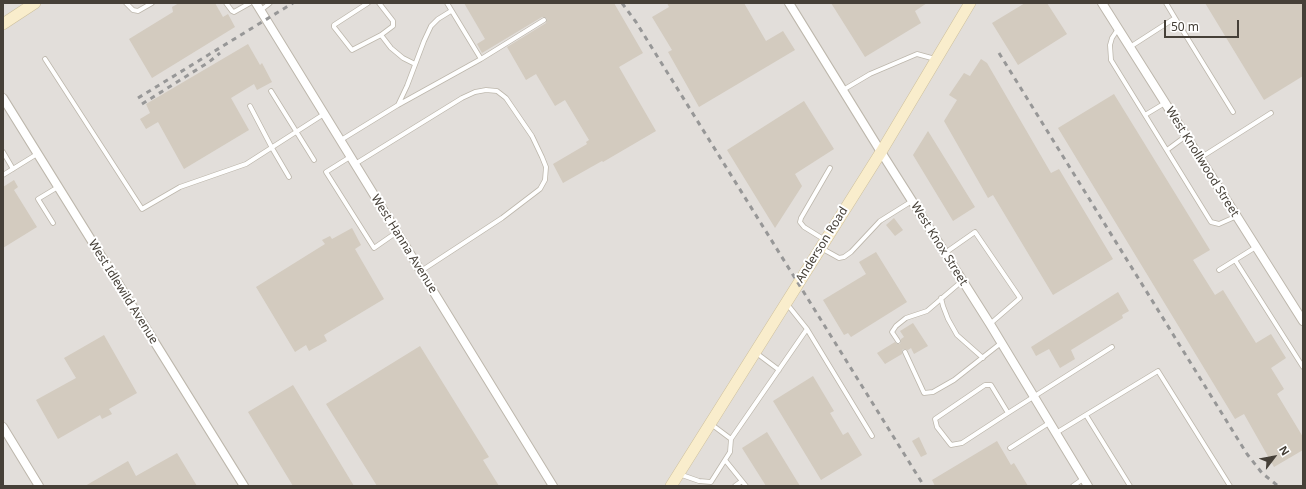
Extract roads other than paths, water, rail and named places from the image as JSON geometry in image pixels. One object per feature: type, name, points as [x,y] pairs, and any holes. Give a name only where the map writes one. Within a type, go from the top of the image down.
[{"type":"street","points":[[3,24],[34,3]]},
{"type":"street","name":"West Knox Street","points":[[789,3],[944,253],[990,324],[1086,482]]},
{"type":"street","name":"Anderson Road","points":[[671,486],[881,152],[970,3]]},
{"type":"street","name":"West Knollwood Street","points":[[1102,3],[1303,321]]},
{"type":"street","name":"West Hanna Avenue","points":[[258,6],[553,486]]},
{"type":"street","name":"West Idlewild Avenue","points":[[3,98],[244,486]]},
{"type":"street","points":[[3,427],[39,486]]},
{"type":"lane","points":[[126,3],[133,10],[138,11],[152,3]]},
{"type":"lane","points":[[226,3],[234,12],[250,3]]},
{"type":"lane","points":[[258,6],[270,3]]},
{"type":"lane","points":[[368,3],[336,23],[334,26],[352,50],[381,35],[393,26],[394,24],[379,3]]},
{"type":"lane","points":[[447,3],[481,58]]},
{"type":"lane","points":[[1166,3],[1233,112]]},
{"type":"lane","points":[[398,105],[431,26],[438,19],[451,11]]},
{"type":"lane","points":[[1130,47],[1175,18]]},
{"type":"lane","points":[[341,140],[544,20]]},
{"type":"lane","points":[[1118,29],[1112,38],[1110,45],[1111,60],[1211,222],[1219,224],[1237,216]]},
{"type":"lane","points":[[381,35],[397,53],[415,64]]},
{"type":"lane","points":[[843,90],[870,74],[917,54],[937,59]]},
{"type":"lane","points":[[45,59],[142,209],[180,187],[246,164],[324,114]]},
{"type":"lane","points":[[397,232],[374,248],[326,172],[353,160],[462,98],[476,92],[486,90],[497,91],[506,98],[532,136],[546,167],[545,180],[540,190],[502,218],[421,271]]},
{"type":"lane","points":[[271,91],[314,160]]},
{"type":"lane","points":[[1145,115],[1165,103]]},
{"type":"lane","points":[[250,106],[289,177]]},
{"type":"lane","points":[[1200,158],[1271,113]]},
{"type":"lane","points":[[1167,150],[1186,136]]},
{"type":"lane","points":[[3,152],[13,168]]},
{"type":"lane","points":[[3,174],[38,154]]},
{"type":"lane","points":[[830,168],[800,222],[839,258],[844,257],[851,252],[880,221],[912,201]]},
{"type":"lane","points":[[53,223],[38,199],[58,186]]},
{"type":"lane","points":[[944,253],[975,232],[1020,298],[990,324]]},
{"type":"lane","points":[[1219,270],[1256,247]]},
{"type":"lane","points":[[1235,260],[1303,367]]},
{"type":"lane","points":[[898,341],[892,332],[896,326],[906,318],[927,311],[962,281]]},
{"type":"lane","points":[[941,298],[948,319],[957,335],[983,358]]},
{"type":"lane","points":[[786,302],[807,329],[872,436]]},
{"type":"lane","points":[[679,474],[699,481],[712,482],[730,452],[731,439],[807,329]]},
{"type":"lane","points":[[905,352],[924,393],[933,392],[954,380],[1001,343]]},
{"type":"lane","points":[[1008,413],[991,385],[985,385],[935,419],[937,427],[951,445],[962,442],[1034,398],[1112,347]]},
{"type":"lane","points":[[755,352],[779,370]]},
{"type":"lane","points":[[1056,434],[1158,371],[1230,486]]},
{"type":"lane","points":[[1086,415],[1130,486]]},
{"type":"lane","points":[[1010,448],[1049,423]]},
{"type":"lane","points":[[710,424],[731,439]]},
{"type":"lane","points":[[725,460],[746,486]]},
{"type":"lane","points":[[735,486],[742,481]]},
{"type":"lane","points":[[1073,486],[1086,482]]},
{"type":"railway","points":[[138,98],[293,3]]},
{"type":"railway","points":[[622,3],[636,22],[924,486]]},
{"type":"railway","points":[[142,104],[209,62],[220,53]]},
{"type":"railway","points":[[999,53],[1247,454],[1262,473],[1278,486]]}]
